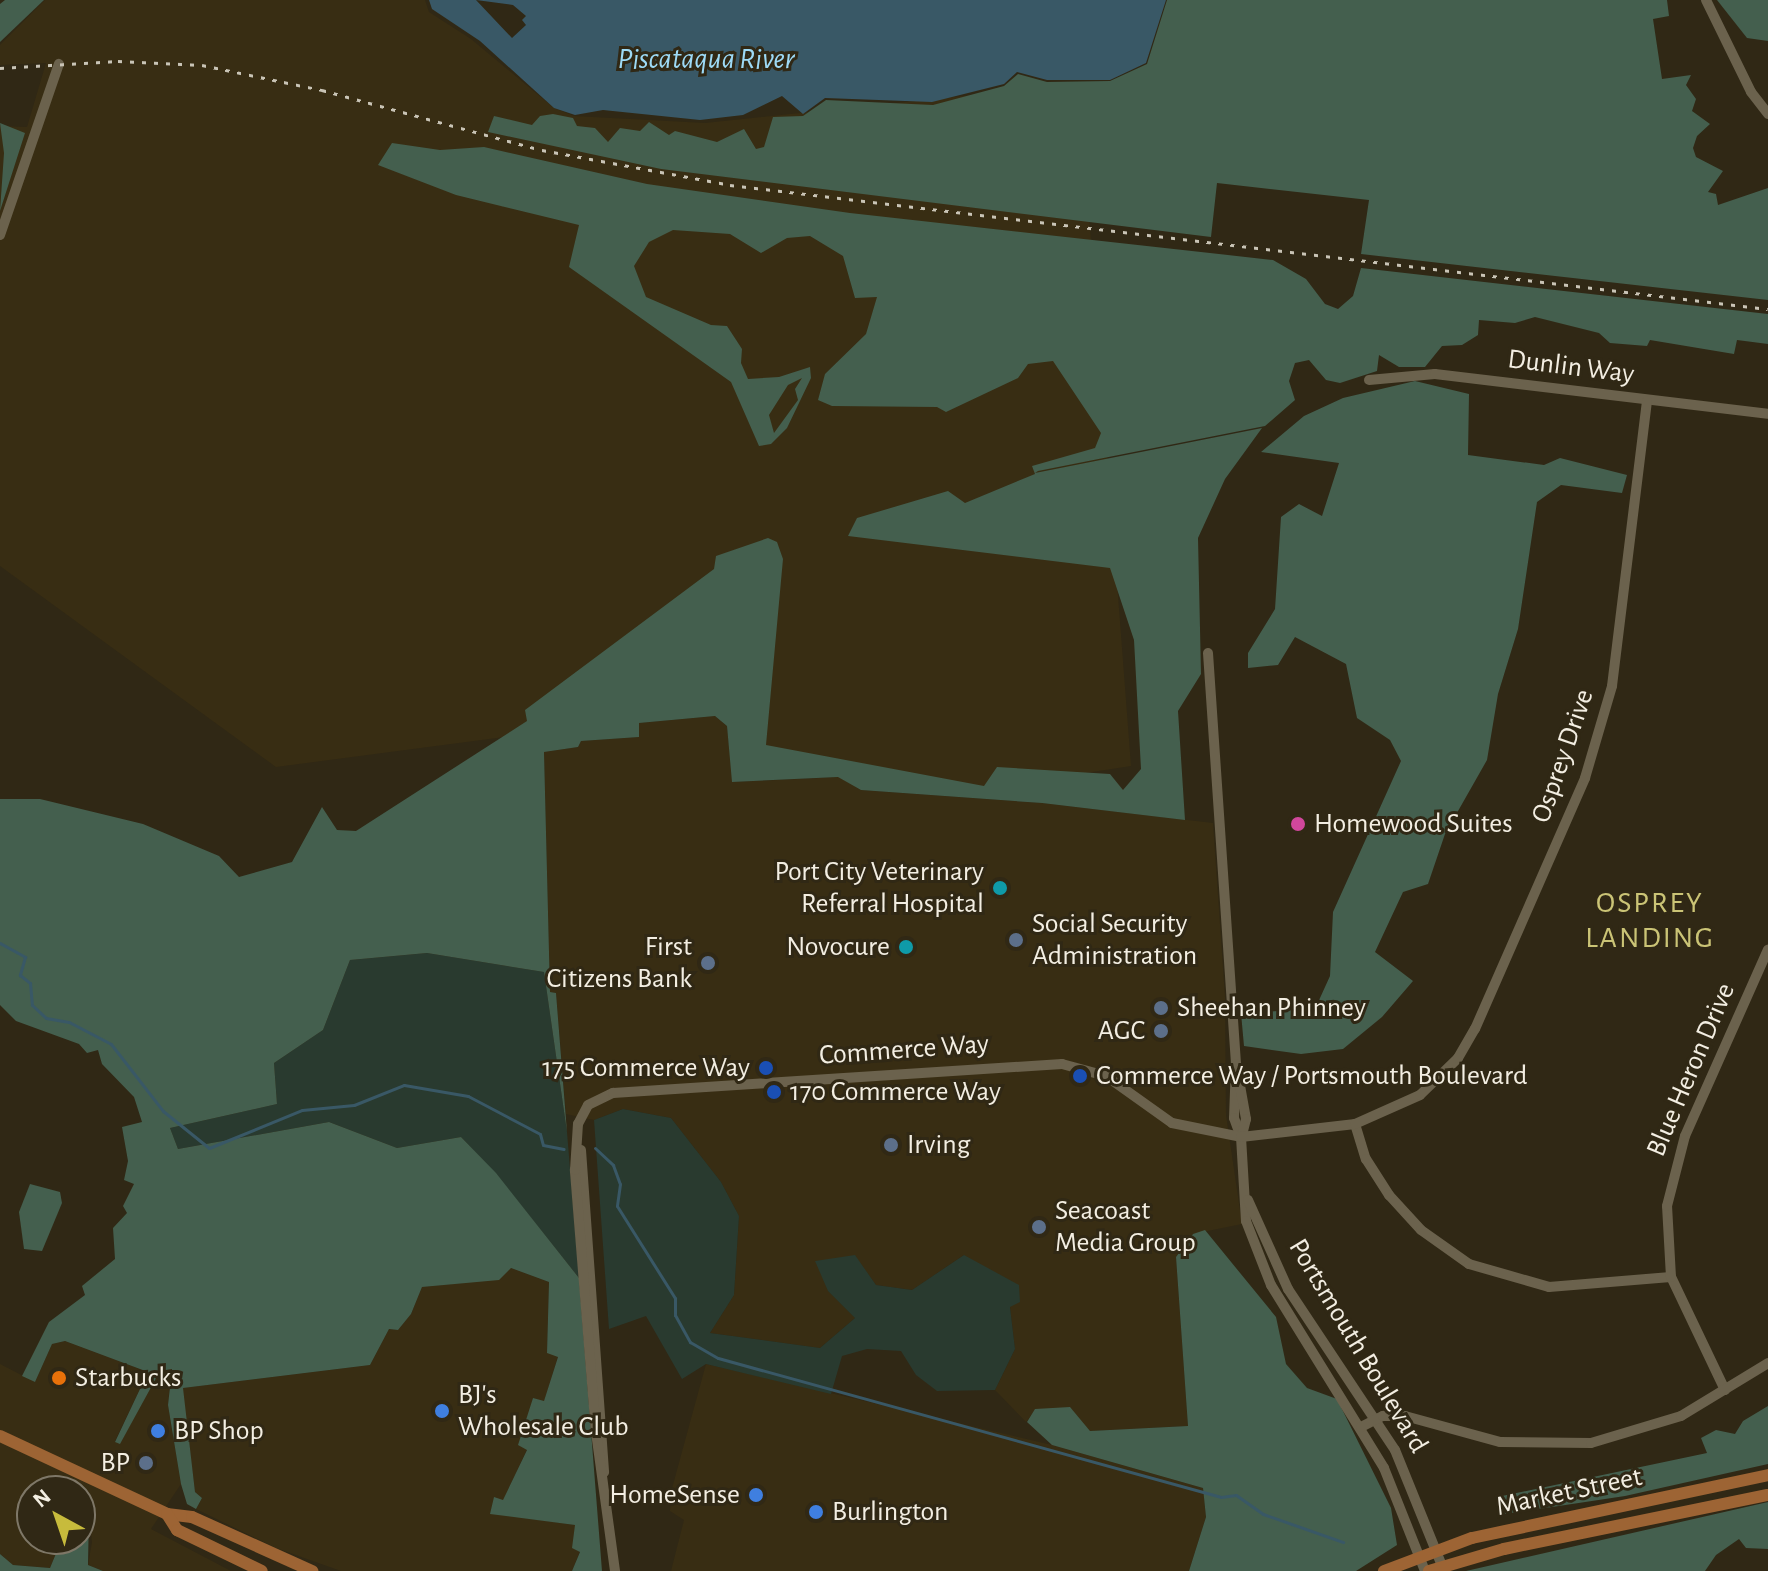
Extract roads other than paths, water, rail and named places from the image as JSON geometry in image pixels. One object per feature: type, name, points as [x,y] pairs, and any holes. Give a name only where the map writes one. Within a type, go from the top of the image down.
[{"type":"main road","points":[[0,1436],[167,1514],[192,1517],[312,1571]]},
{"type":"main road","name":"Market Street","points":[[1384,1571],[1436,1548],[1768,1475]]},
{"type":"main road","name":"Market Street","points":[[1427,1571],[1768,1495]]},
{"type":"main road","points":[[167,1514],[177,1530],[262,1571]]},
{"type":"street","points":[[1707,3],[1757,103],[1768,114]]},
{"type":"street","points":[[0,235],[59,64]]},
{"type":"street","name":"Dunlin Way","points":[[1369,380],[1435,374],[1768,414]]},
{"type":"street","name":"Osprey Drive","points":[[1241,1137],[1355,1124],[1420,1095],[1465,1047],[1577,801],[1612,686],[1647,401]]},
{"type":"street","name":"Portsmouth Boulevard","points":[[1208,653],[1236,1064],[1244,1089],[1241,1137],[1246,1221],[1271,1285],[1361,1427],[1395,1489],[1427,1571]]},
{"type":"street","name":"Blue Heron Drive","points":[[1725,1390],[1671,1277],[1665,1223],[1675,1163],[1768,950]]},
{"type":"street","name":"Commerce Way","points":[[615,1571],[596,1433],[575,1170],[578,1136],[588,1105],[613,1093],[1062,1064],[1106,1076],[1172,1123],[1241,1137]]},
{"type":"street","points":[[1355,1124],[1366,1159],[1389,1195],[1421,1230],[1469,1264],[1549,1287],[1671,1277]]},
{"type":"street","name":"Portsmouth Boulevard","points":[[1247,1198],[1288,1289],[1377,1418],[1403,1465],[1442,1566]]},
{"type":"street","points":[[1361,1427],[1377,1418],[1405,1416],[1482,1439],[1567,1445],[1660,1425],[1768,1363]]},
{"type":"water","name":"Piscataqua River","points":[[429,0],[1166,0],[1146,63],[1110,80],[1047,80],[1017,72],[1004,84],[932,102],[825,98],[803,114],[782,96],[743,115],[700,120],[603,110],[575,115],[554,108],[480,41],[432,9]]},
{"type":"waterway","points":[[0,943],[25,957],[20,975],[30,983],[32,1005],[46,1018],[69,1022],[111,1044],[163,1111],[209,1148],[302,1110],[354,1105],[404,1085],[468,1096],[540,1134],[543,1145],[564,1149]]},
{"type":"waterway","points":[[595,1148],[613,1165],[620,1184],[617,1206],[675,1298],[675,1315],[690,1342],[718,1358],[1221,1497],[1236,1495],[1263,1514],[1343,1542]]},
{"type":"railway","points":[[0,68],[118,61],[202,65],[322,90],[542,150],[730,185],[1768,309]]},
{"type":"place","name":"Homewood Suites","points":[[1298,824]]},
{"type":"place","name":"Port City Veterinary Referral Hospital","points":[[1000,888]]},
{"type":"place","name":"Social Security Administration","points":[[1016,940]]},
{"type":"place","name":"Novocure","points":[[906,947]]},
{"type":"place","name":"First Citizens Bank","points":[[708,963]]},
{"type":"place","name":"Sheehan Phinney","points":[[1161,1008]]},
{"type":"place","name":"AGC","points":[[1161,1031]]},
{"type":"place","name":"175 Commerce Way","points":[[766,1068]]},
{"type":"place","name":"Commerce Way / Portsmouth Boulevard","points":[[1080,1076]]},
{"type":"place","name":"170 Commerce Way","points":[[774,1092]]},
{"type":"place","name":"Irving","points":[[891,1145]]},
{"type":"place","name":"Seacoast Media Group","points":[[1039,1227]]},
{"type":"place","name":"Starbucks","points":[[59,1378]]},
{"type":"place","name":"BJ's Wholesale Club","points":[[442,1411]]},
{"type":"place","name":"BP Shop","points":[[158,1431]]},
{"type":"place","name":"BP","points":[[146,1463]]},
{"type":"place","name":"HomeSense","points":[[756,1495]]},
{"type":"place","name":"Burlington","points":[[816,1512]]},
{"type":"district","name":"OSPREY LANDING","points":[[1650,920]]}]
